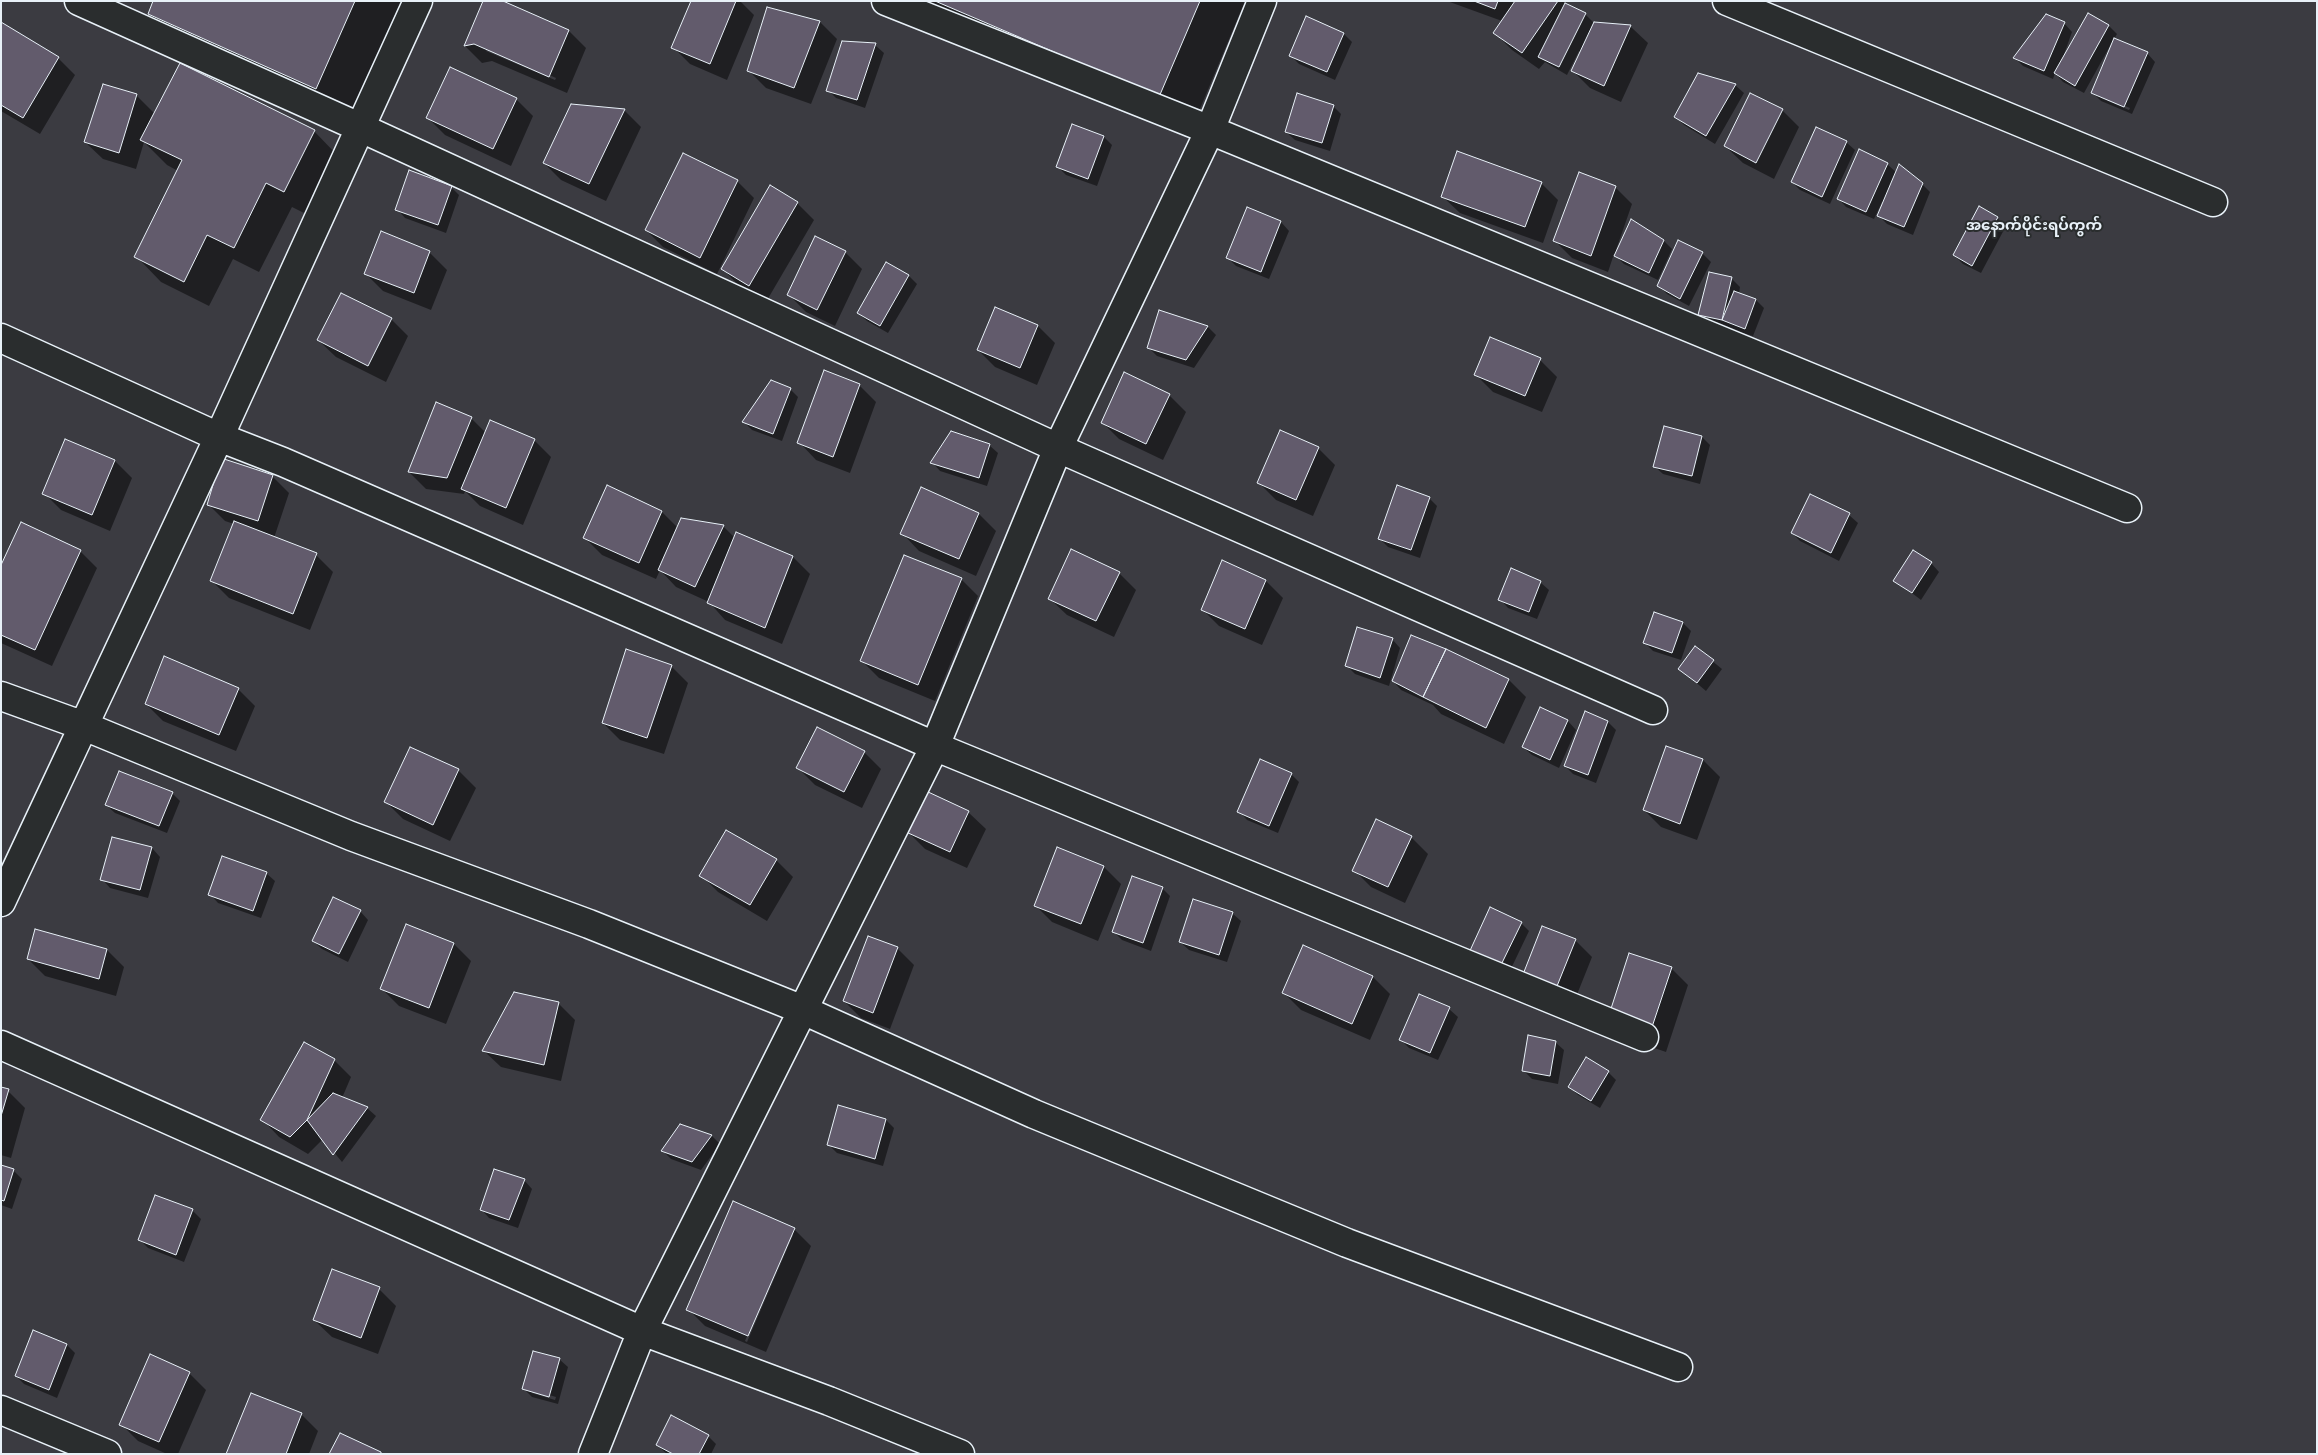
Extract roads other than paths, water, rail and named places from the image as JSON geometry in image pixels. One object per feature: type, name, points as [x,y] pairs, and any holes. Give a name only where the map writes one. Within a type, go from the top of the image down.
[{"type":"street","points":[[79,1],[359,127],[1058,448],[1653,710]]},
{"type":"street","points":[[1,902],[219,437],[418,1]]},
{"type":"street","points":[[886,1],[1210,130],[2127,508]]},
{"type":"street","points":[[593,1454],[642,1332],[935,746],[1058,448],[1210,130],[1262,1]]},
{"type":"street","points":[[1727,1],[2213,202]]},
{"type":"street","points":[[1,338],[219,437],[283,462],[935,746],[1644,1037]]},
{"type":"street","points":[[1,696],[84,726],[351,836],[590,924],[803,1010],[1034,1114],[1347,1243],[1678,1368]]},
{"type":"street","points":[[1,1045],[642,1332],[828,1401],[960,1454]]},
{"type":"street","points":[[1,1410],[107,1454]]},
{"type":"district","name":"အနောက်ပိုင်းရပ်ကွက်","points":[[2034,226]]}]
